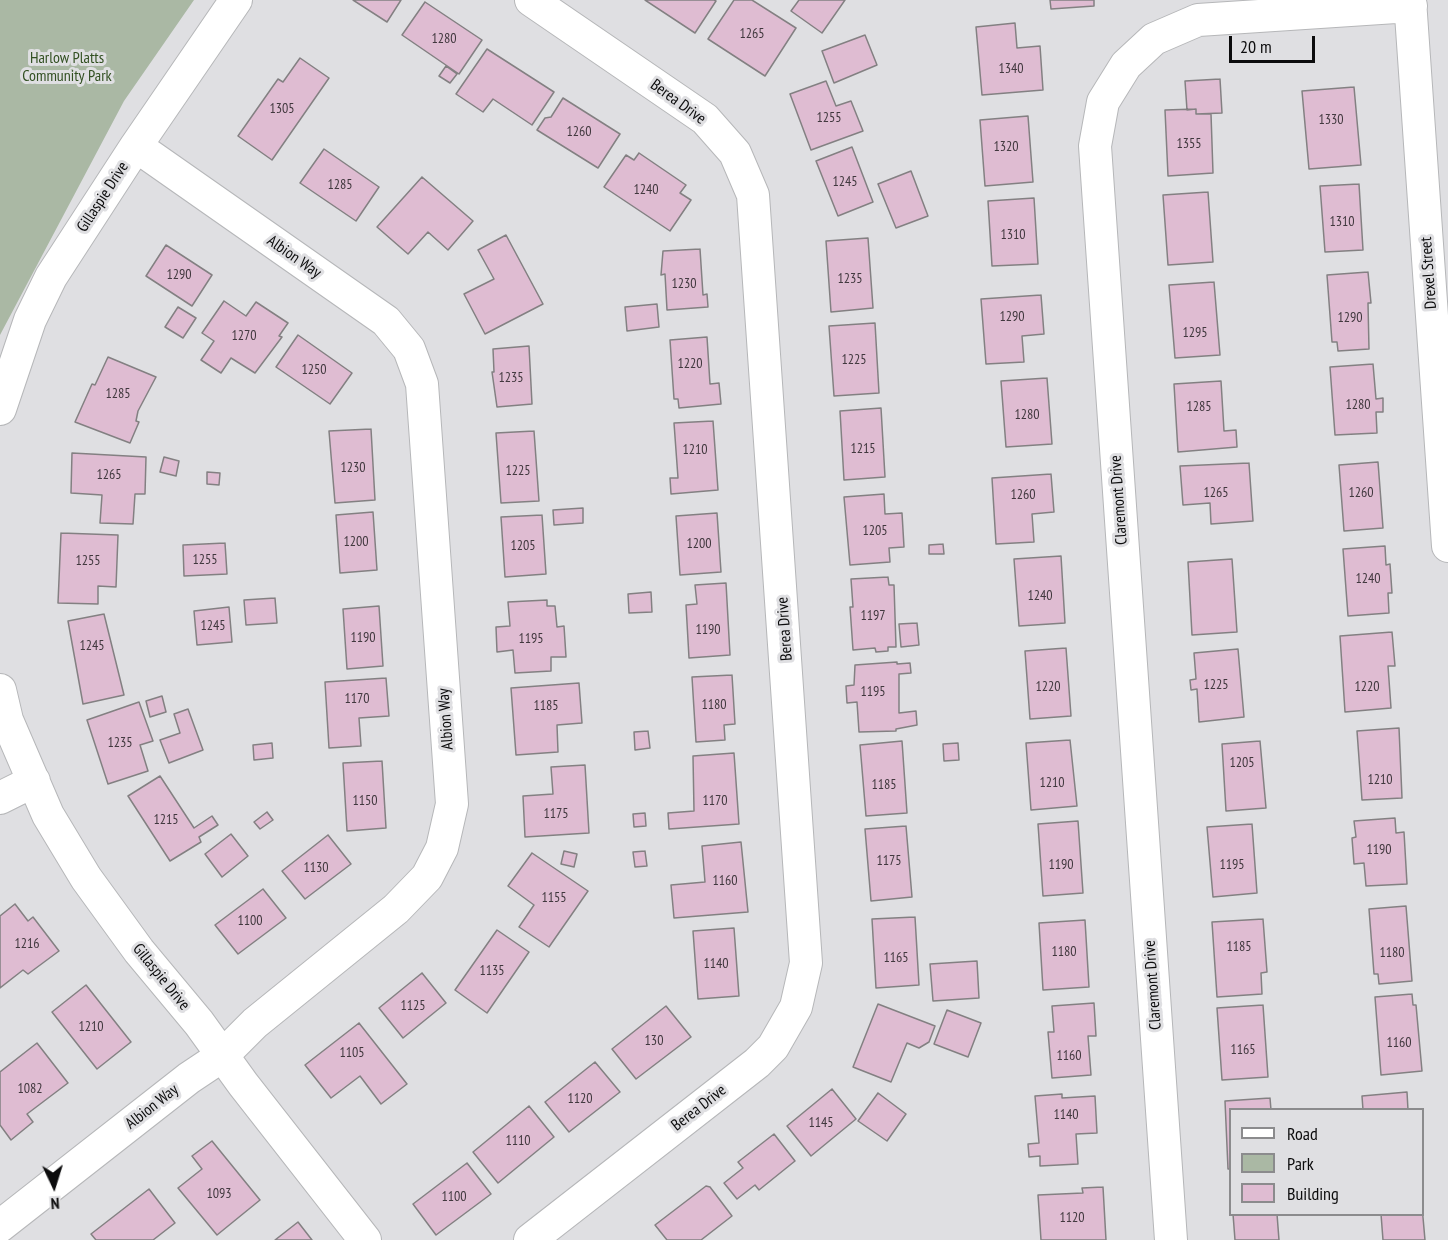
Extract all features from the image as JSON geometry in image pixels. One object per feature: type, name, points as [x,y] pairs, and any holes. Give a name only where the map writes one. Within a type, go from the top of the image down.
[{"type":"street","name":"Gillaspie Drive","points":[[0,409],[30,320],[51,278],[136,146],[236,0]]},
{"type":"street","name":"Berea Drive","points":[[530,1240],[757,1063],[773,1047],[796,1007],[806,963],[753,195],[735,153],[705,119],[531,0]]},
{"type":"street","name":"Drexel Street","points":[[1410,3],[1448,546]]},
{"type":"street","name":"Claremont Drive","points":[[1171,1240],[1095,146],[1103,102],[1126,65],[1154,39],[1198,20],[1410,3]]},
{"type":"street","name":"Albion Way","points":[[0,1226],[189,1078],[222,1056],[255,1023],[396,909],[427,877],[442,848],[452,804],[422,384],[409,349],[386,321],[136,146]]},
{"type":"street","name":"Gillaspie Drive","points":[[0,690],[7,720],[48,815],[86,878],[365,1240]]},
{"type":"street","points":[[0,798],[34,781]]},
{"type":"green space","name":"Harlow Platts Community Park","points":[[0,0],[194,0],[124,101],[0,335]]},
{"type":"building","points":[[353,0],[401,0],[387,22]]},
{"type":"building","points":[[645,0],[714,0],[716,1],[695,33]]},
{"type":"building","points":[[734,0],[752,0],[796,28],[765,76],[708,39]]},
{"type":"building","points":[[799,0],[845,0],[822,33],[791,11]]},
{"type":"building","points":[[1050,0],[1094,0],[1094,6],[1051,9]]},
{"type":"building","points":[[425,2],[482,40],[459,74],[402,35]]},
{"type":"building","points":[[1015,23],[1017,48],[1040,46],[1043,90],[982,95],[976,27]]},
{"type":"building","points":[[865,35],[877,65],[834,83],[822,51]]},
{"type":"building","points":[[487,49],[554,92],[532,125],[493,99],[483,112],[456,94]]},
{"type":"building","points":[[300,58],[329,78],[272,160],[238,136],[278,79],[283,82]]},
{"type":"building","points":[[446,66],[457,74],[450,83],[439,76]]},
{"type":"building","points":[[1220,79],[1222,113],[1196,114],[1196,109],[1187,110],[1185,81]]},
{"type":"building","points":[[826,81],[836,106],[851,101],[863,131],[811,150],[790,94]]},
{"type":"building","points":[[1354,87],[1361,165],[1309,169],[1302,91]]},
{"type":"building","points":[[563,98],[620,134],[598,168],[537,130],[545,118],[551,117]]},
{"type":"building","points":[[1196,109],[1196,114],[1211,114],[1213,173],[1168,176],[1165,110]]},
{"type":"building","points":[[1028,116],[1033,182],[985,186],[980,120]]},
{"type":"building","points":[[852,147],[873,202],[838,216],[816,161]]},
{"type":"building","points":[[324,149],[379,187],[356,221],[300,183]]},
{"type":"building","points":[[639,153],[686,185],[680,193],[691,200],[670,231],[604,187],[626,155],[634,160]]},
{"type":"building","points":[[911,171],[928,216],[896,228],[878,184]]},
{"type":"building","points":[[422,177],[473,221],[448,250],[428,232],[408,254],[377,227]]},
{"type":"building","points":[[1359,184],[1363,250],[1325,252],[1320,186]]},
{"type":"building","points":[[1208,192],[1213,262],[1168,265],[1163,195]]},
{"type":"building","points":[[1034,198],[1038,264],[992,266],[988,201]]},
{"type":"building","points":[[506,235],[543,304],[485,334],[464,294],[494,279],[478,250]]},
{"type":"building","points":[[868,238],[873,308],[831,312],[826,241]]},
{"type":"building","points":[[166,245],[212,275],[192,306],[146,276]]},
{"type":"building","points":[[700,249],[703,295],[707,294],[708,307],[667,310],[665,274],[661,275],[663,251]]},
{"type":"building","points":[[1368,272],[1371,303],[1368,303],[1369,349],[1338,351],[1337,342],[1332,342],[1327,275]]},
{"type":"building","points":[[1214,282],[1220,355],[1175,358],[1169,285]]},
{"type":"building","points":[[1041,295],[1044,334],[1022,336],[1024,362],[986,364],[981,299]]},
{"type":"building","points":[[224,301],[246,316],[256,302],[288,323],[279,336],[282,337],[255,373],[231,358],[221,373],[201,360],[214,341],[202,333]]},
{"type":"building","points":[[657,304],[659,327],[627,331],[625,307]]},
{"type":"building","points":[[178,307],[196,318],[183,338],[165,327]]},
{"type":"building","points":[[875,323],[879,393],[834,396],[829,326]]},
{"type":"building","points":[[298,335],[352,373],[330,404],[276,367]]},
{"type":"building","points":[[707,337],[710,384],[719,383],[721,404],[679,408],[678,399],[674,399],[670,340]]},
{"type":"building","points":[[529,346],[532,404],[497,407],[492,372],[494,372],[493,349]]},
{"type":"building","points":[[108,357],[156,377],[138,411],[136,421],[139,422],[130,443],[75,422],[92,384],[95,385]]},
{"type":"building","points":[[1373,364],[1376,399],[1383,398],[1383,412],[1376,412],[1377,433],[1335,435],[1330,367]]},
{"type":"building","points":[[1047,378],[1052,444],[1006,447],[1001,381]]},
{"type":"building","points":[[1221,381],[1224,431],[1236,430],[1237,447],[1178,452],[1174,384]]},
{"type":"building","points":[[881,408],[885,477],[844,480],[840,411]]},
{"type":"building","points":[[713,421],[718,490],[671,494],[670,478],[678,478],[674,423]]},
{"type":"building","points":[[371,429],[375,500],[335,503],[329,431]]},
{"type":"building","points":[[534,431],[539,501],[501,503],[496,433]]},
{"type":"building","points":[[72,453],[146,457],[145,494],[135,494],[133,524],[100,523],[102,495],[71,493]]},
{"type":"building","points":[[164,457],[179,461],[176,476],[160,472]]},
{"type":"building","points":[[1378,462],[1383,528],[1344,531],[1339,465]]},
{"type":"building","points":[[1249,463],[1253,521],[1211,524],[1210,503],[1183,505],[1180,466]]},
{"type":"building","points":[[207,472],[220,473],[219,485],[207,484]]},
{"type":"building","points":[[1051,474],[1054,512],[1032,514],[1034,542],[996,544],[992,478]]},
{"type":"building","points":[[884,494],[885,514],[902,513],[904,547],[889,548],[890,562],[850,565],[844,497]]},
{"type":"building","points":[[583,508],[583,523],[554,525],[553,510]]},
{"type":"building","points":[[373,512],[377,570],[340,573],[336,515]]},
{"type":"building","points":[[717,513],[721,572],[680,575],[676,516]]},
{"type":"building","points":[[542,515],[546,574],[505,577],[501,517]]},
{"type":"building","points":[[61,533],[118,535],[116,587],[98,586],[98,604],[58,603]]},
{"type":"building","points":[[225,543],[227,574],[184,576],[183,545]]},
{"type":"building","points":[[943,544],[944,554],[929,554],[929,545]]},
{"type":"building","points":[[1385,546],[1386,565],[1390,564],[1392,593],[1388,593],[1389,613],[1348,616],[1343,549]]},
{"type":"building","points":[[1061,556],[1065,623],[1019,626],[1014,559]]},
{"type":"building","points":[[1232,559],[1237,632],[1192,635],[1188,562]]},
{"type":"building","points":[[888,577],[889,585],[894,585],[896,647],[888,647],[888,651],[876,652],[875,648],[853,650],[851,579]]},
{"type":"building","points":[[726,583],[730,655],[689,658],[686,605],[697,604],[695,585]]},
{"type":"building","points":[[651,592],[652,612],[629,613],[628,594]]},
{"type":"building","points":[[275,598],[277,623],[246,625],[244,600]]},
{"type":"building","points":[[547,600],[547,606],[555,606],[557,627],[564,626],[566,657],[551,657],[551,671],[515,673],[513,650],[497,652],[496,627],[510,626],[508,602]]},
{"type":"building","points":[[379,606],[383,666],[347,669],[343,609]]},
{"type":"building","points":[[229,607],[232,642],[197,645],[194,611]]},
{"type":"building","points":[[104,614],[124,695],[83,704],[68,621]]},
{"type":"building","points":[[917,623],[919,645],[901,647],[899,624]]},
{"type":"building","points":[[1392,632],[1395,666],[1388,666],[1391,708],[1345,712],[1340,636]]},
{"type":"building","points":[[1066,648],[1071,716],[1030,719],[1025,651]]},
{"type":"building","points":[[1238,649],[1244,717],[1199,722],[1197,689],[1191,690],[1190,680],[1196,679],[1194,653]]},
{"type":"building","points":[[897,662],[897,664],[910,663],[911,673],[899,674],[899,713],[916,711],[917,725],[896,729],[896,731],[859,732],[857,702],[847,703],[846,686],[854,685],[855,665]]},
{"type":"building","points":[[732,675],[735,724],[724,725],[725,740],[696,742],[692,677]]},
{"type":"building","points":[[386,678],[389,716],[359,718],[361,746],[329,748],[325,682]]},
{"type":"building","points":[[579,683],[582,723],[557,725],[558,752],[516,755],[511,688]]},
{"type":"building","points":[[162,696],[166,712],[150,717],[146,701]]},
{"type":"building","points":[[139,702],[153,741],[140,745],[148,771],[108,784],[87,720]]},
{"type":"building","points":[[188,709],[203,750],[169,763],[160,740],[180,733],[174,714]]},
{"type":"building","points":[[1399,728],[1402,798],[1362,800],[1357,731]]},
{"type":"building","points":[[648,731],[650,748],[635,750],[634,732]]},
{"type":"building","points":[[1070,740],[1077,806],[1031,810],[1026,743]]},
{"type":"building","points":[[902,741],[907,813],[866,816],[860,745]]},
{"type":"building","points":[[1260,741],[1266,808],[1226,811],[1222,744]]},
{"type":"building","points":[[272,743],[273,758],[254,760],[253,745]]},
{"type":"building","points":[[958,743],[959,760],[944,761],[943,744]]},
{"type":"building","points":[[734,753],[739,824],[669,829],[668,813],[694,811],[693,756]]},
{"type":"building","points":[[382,761],[386,828],[347,831],[343,763]]},
{"type":"building","points":[[585,765],[589,833],[525,837],[523,796],[553,794],[551,767]]},
{"type":"building","points":[[160,776],[194,828],[212,816],[218,825],[199,837],[201,842],[170,861],[128,796]]},
{"type":"building","points":[[267,812],[273,820],[260,829],[254,822]]},
{"type":"building","points":[[645,813],[646,826],[634,827],[633,814]]},
{"type":"building","points":[[1395,818],[1396,833],[1404,832],[1407,884],[1366,886],[1364,863],[1354,864],[1352,838],[1356,837],[1354,821]]},
{"type":"building","points":[[1078,821],[1083,893],[1043,896],[1038,824]]},
{"type":"building","points":[[1252,824],[1257,893],[1213,897],[1207,827]]},
{"type":"building","points":[[906,826],[912,897],[871,901],[865,829]]},
{"type":"building","points":[[231,834],[248,856],[222,877],[205,854]]},
{"type":"building","points":[[328,835],[351,864],[305,899],[282,871]]},
{"type":"building","points":[[741,842],[748,912],[674,918],[671,885],[705,882],[702,846]]},
{"type":"building","points":[[564,851],[577,854],[574,867],[561,864]]},
{"type":"building","points":[[645,851],[647,866],[635,867],[633,852]]},
{"type":"building","points":[[532,853],[588,891],[549,947],[519,927],[534,905],[508,886]]},
{"type":"building","points":[[263,889],[286,918],[238,954],[215,925]]},
{"type":"building","points":[[15,904],[28,921],[33,917],[59,951],[28,974],[23,970],[0,988],[0,916]]},
{"type":"building","points":[[1406,906],[1412,981],[1379,984],[1378,974],[1374,974],[1369,909]]},
{"type":"building","points":[[915,917],[919,985],[876,988],[872,919]]},
{"type":"building","points":[[1263,919],[1267,972],[1261,973],[1262,994],[1217,997],[1212,922]]},
{"type":"building","points":[[1085,920],[1089,987],[1043,990],[1039,923]]},
{"type":"building","points":[[734,928],[739,996],[698,999],[693,931]]},
{"type":"building","points":[[497,930],[529,952],[487,1013],[455,990]]},
{"type":"building","points":[[977,961],[979,998],[933,1001],[930,964]]},
{"type":"building","points":[[422,973],[446,1003],[403,1038],[379,1008]]},
{"type":"building","points":[[86,985],[131,1042],[97,1069],[52,1012]]},
{"type":"building","points":[[1412,994],[1413,1005],[1416,1005],[1422,1071],[1381,1075],[1375,997]]},
{"type":"building","points":[[1094,1003],[1096,1036],[1088,1036],[1091,1075],[1052,1078],[1048,1032],[1054,1032],[1052,1006]]},
{"type":"building","points":[[878,1004],[935,1026],[929,1042],[919,1048],[907,1043],[891,1082],[853,1067]]},
{"type":"building","points":[[1263,1005],[1268,1077],[1222,1080],[1217,1008]]},
{"type":"building","points":[[666,1006],[691,1037],[636,1079],[612,1049]]},
{"type":"building","points":[[947,1010],[981,1023],[968,1057],[934,1044]]},
{"type":"building","points":[[359,1023],[407,1084],[381,1104],[360,1076],[331,1098],[305,1065]]},
{"type":"building","points":[[37,1043],[68,1083],[27,1114],[33,1122],[11,1140],[0,1125],[0,1072]]},
{"type":"building","points":[[595,1062],[620,1092],[569,1132],[545,1102]]},
{"type":"building","points":[[832,1089],[856,1119],[811,1156],[787,1126]]},
{"type":"building","points":[[1407,1092],[1408,1108],[1363,1108],[1362,1096]]},
{"type":"building","points":[[878,1093],[906,1114],[887,1141],[858,1121]]},
{"type":"building","points":[[1062,1094],[1062,1098],[1095,1096],[1097,1133],[1076,1134],[1078,1164],[1040,1166],[1040,1156],[1029,1157],[1028,1144],[1039,1143],[1035,1096]]},
{"type":"building","points":[[1270,1098],[1271,1108],[1229,1108],[1229,1169],[1228,1169],[1225,1101]]},
{"type":"building","points":[[529,1106],[554,1137],[498,1183],[473,1152]]},
{"type":"building","points":[[774,1134],[795,1161],[759,1190],[755,1185],[737,1199],[724,1183],[743,1168],[738,1162]]},
{"type":"building","points":[[212,1141],[260,1200],[217,1235],[178,1188],[202,1169],[192,1156]]},
{"type":"building","points":[[467,1163],[491,1194],[436,1235],[413,1204]]},
{"type":"building","points":[[706,1186],[710,1187],[732,1216],[701,1240],[667,1240],[655,1225]]},
{"type":"building","points":[[1103,1187],[1106,1240],[1041,1240],[1038,1195],[1083,1193],[1082,1188]]},
{"type":"building","points":[[149,1189],[175,1223],[153,1240],[96,1240],[91,1234]]},
{"type":"building","points":[[1233,1216],[1277,1216],[1279,1240],[1235,1240]]},
{"type":"building","points":[[1381,1216],[1423,1216],[1425,1240],[1383,1240]]},
{"type":"building","points":[[298,1222],[312,1240],[275,1240]]}]
